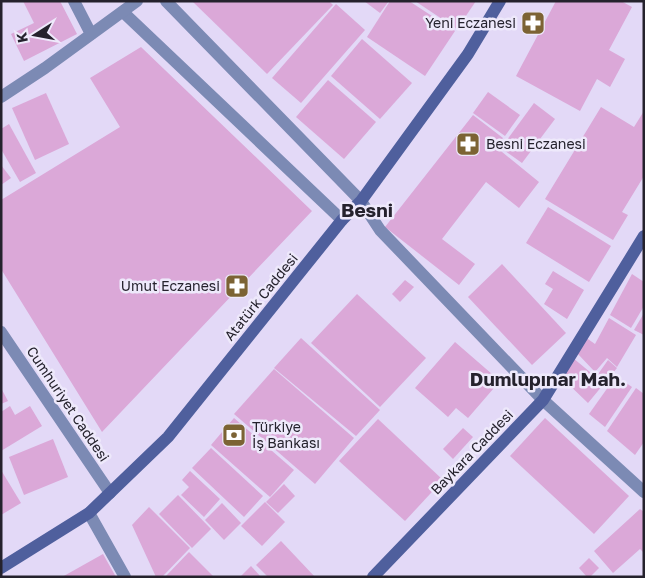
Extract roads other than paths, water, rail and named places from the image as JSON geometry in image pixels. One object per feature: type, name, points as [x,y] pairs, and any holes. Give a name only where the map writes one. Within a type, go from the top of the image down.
[{"type":"main road","name":"Atatürk Caddesi","points":[[1,568],[89,513],[168,437],[342,220],[361,201],[468,54],[500,1]]},
{"type":"main road","name":"Baykara Caddesi","points":[[373,577],[544,400],[644,236]]},
{"type":"street","points":[[74,1],[91,34]]},
{"type":"street","points":[[1,97],[45,68],[137,1]]},
{"type":"street","points":[[166,1],[361,201],[380,230],[544,400],[644,492]]},
{"type":"street","points":[[123,12],[342,220]]},
{"type":"street","name":"Cumhuriyet Caddesi","points":[[1,332],[110,493]]},
{"type":"street","points":[[89,513],[125,577]]},
{"type":"place","name":"Yeni Eczanesi","points":[[533,23]]},
{"type":"place","name":"Besni Eczanesi","points":[[468,144]]},
{"type":"place","name":"Umut Eczanesi","points":[[237,286]]},
{"type":"place","name":"Türkiye İş Bankası","points":[[234,435]]},
{"type":"district","name":"Besni","points":[[367,210]]},
{"type":"district","name":"Dumlupınar Mah.","points":[[548,379]]}]
